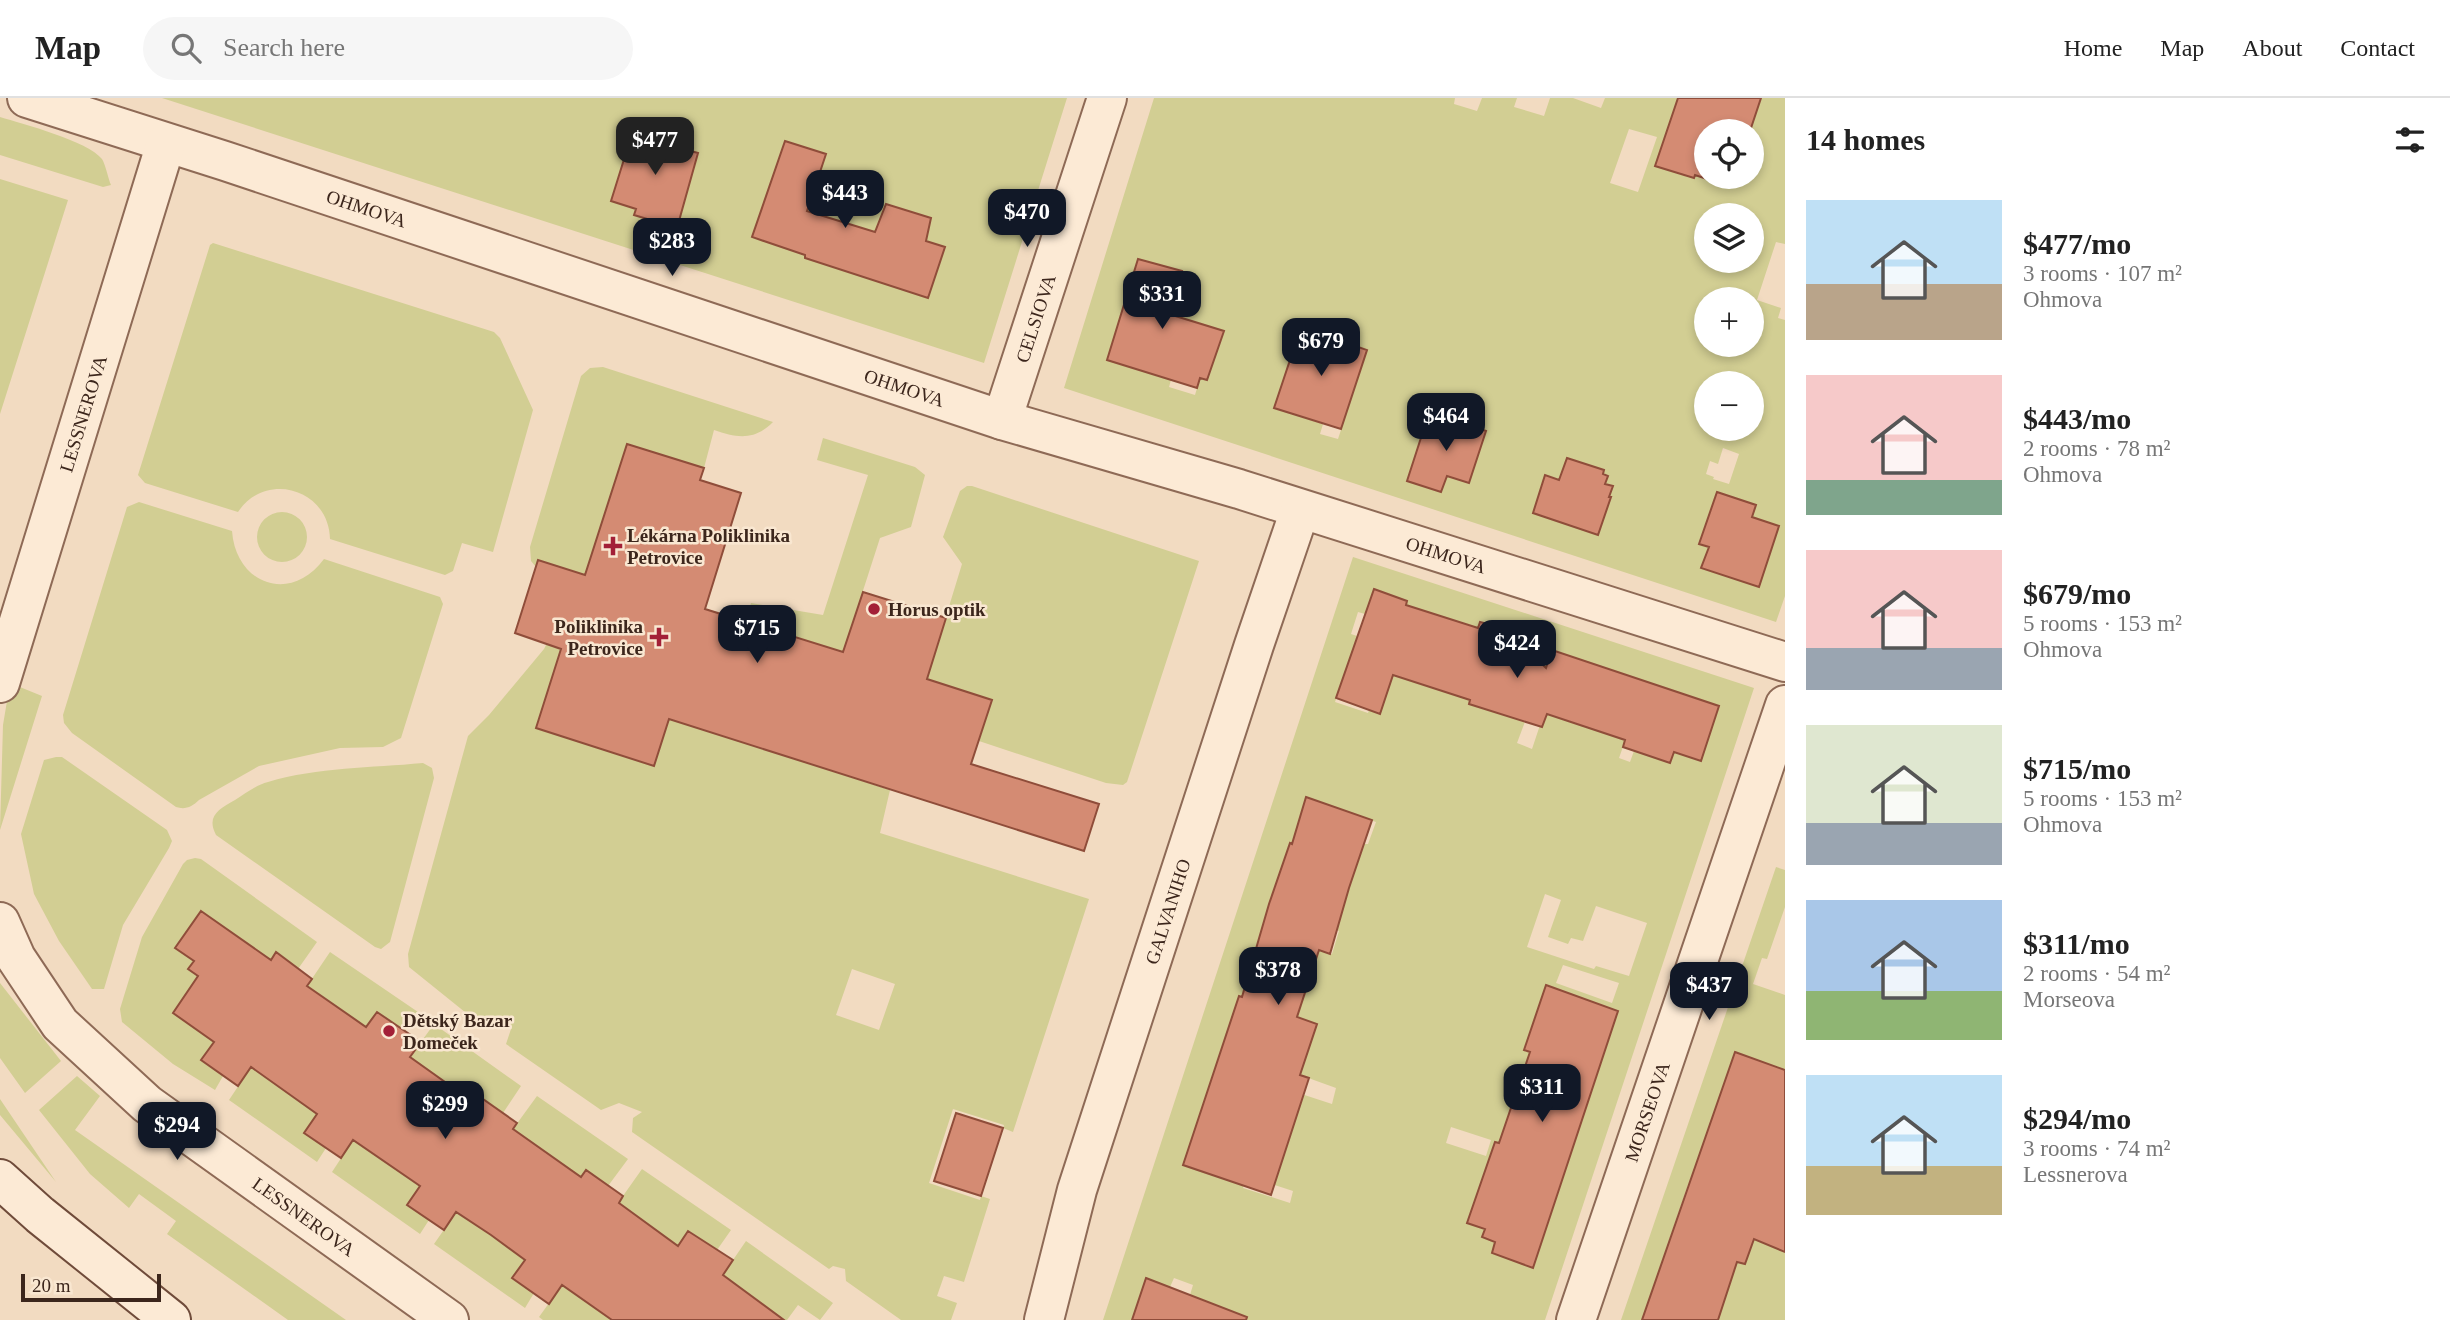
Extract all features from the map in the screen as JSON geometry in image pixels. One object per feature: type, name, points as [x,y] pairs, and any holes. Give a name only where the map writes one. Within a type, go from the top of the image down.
[{"type":"street","name":"OHMOVA","points":[[27,98],[1002,420],[1239,489],[1785,662]]},
{"type":"street","name":"CELSIOVA","points":[[1002,420],[1107,98]]},
{"type":"street","name":"LESSNEROVA","points":[[0,683],[166,143]]},
{"type":"street","name":"GALVANIHO","points":[[1044,1318],[1077,1191],[1300,510]]},
{"type":"street","name":"MORSEOVA","points":[[1576,1320],[1785,705]]},
{"type":"street","name":"LESSNEROVA","points":[[0,922],[16,958],[60,1024],[147,1104],[449,1320]]},
{"type":"street","points":[[0,1179],[40,1215],[171,1320]]},
{"type":"shaded area","points":[[162,98],[1067,98],[984,363]]},
{"type":"shaded area","points":[[1154,98],[1455,98],[1454,104],[1477,111],[1482,98],[1517,98],[1514,107],[1544,116],[1550,98],[1573,98],[1601,108],[1605,98],[1678,98],[1673,113],[1680,134],[1694,139],[1690,177],[1694,178],[1694,189],[1764,189],[1764,119],[1754,119],[1761,98],[1785,98],[1785,244],[1776,242],[1761,287],[1694,287],[1694,357],[1764,357],[1764,302],[1781,308],[1778,318],[1785,320],[1785,596],[1776,622],[1064,388]],"holes":[[[1629,129],[1657,137],[1638,192],[1610,183]],[[1138,259],[1182,272],[1173,302],[1159,322],[1208,378],[1200,378],[1195,395],[1169,387],[1171,380],[1107,359]],[[1301,327],[1367,350],[1338,439],[1320,434],[1323,424],[1274,408]],[[1430,413],[1486,431],[1469,483],[1447,476],[1441,492],[1407,481]],[[1723,448],[1739,454],[1729,484],[1706,474],[1710,461],[1718,464]],[[1567,458],[1604,470],[1597,492],[1611,498],[1598,535],[1533,513],[1545,475],[1559,480]],[[1720,493],[1756,505],[1752,517],[1779,526],[1758,587],[1702,568],[1709,547],[1699,543],[1705,526],[1715,529],[1715,506]]]},
{"type":"shaded area","points":[[0,117],[54,134],[95,152],[105,165],[111,185],[103,187],[0,155]]},
{"type":"shaded area","points":[[0,179],[68,200],[0,414]]},
{"type":"shaded area","points":[[213,243],[494,332],[500,338],[533,410],[493,552],[462,543],[453,571],[445,575],[330,539],[327,522],[319,508],[308,497],[294,491],[264,491],[250,499],[238,512],[145,483],[138,475],[210,245]]},
{"type":"shaded area","points":[[603,367],[773,422],[759,432],[745,436],[714,430],[704,468],[627,444],[585,575],[538,561],[536,567],[531,561],[530,547],[581,376],[590,368]]},
{"type":"shaded area","points":[[823,438],[915,467],[925,475],[911,527],[880,538],[849,634],[850,654],[745,621],[751,603],[823,615],[868,475],[817,460]]},
{"type":"shaded area","points":[[967,486],[1199,561],[1127,782],[1123,785],[1106,783],[979,741],[992,700],[920,677],[932,662],[962,564],[943,537],[960,491]]},
{"type":"shaded area","points":[[139,502],[232,531],[236,550],[243,564],[254,575],[267,582],[281,584],[296,581],[311,573],[324,559],[440,597],[443,604],[401,738],[383,747],[340,748],[259,766],[191,806],[182,808],[176,807],[72,733],[64,723],[63,715],[127,507]]},
{"type":"shaded area","points":[[282,512],[300,519],[307,537],[300,555],[282,562],[264,555],[257,537],[264,519]]},
{"type":"shaded area","points":[[1353,557],[1754,688],[1545,1320],[1231,1320],[1217,1313],[1214,1320],[1177,1320],[1180,1312],[1195,1316],[1200,1299],[1190,1295],[1193,1285],[1174,1278],[1170,1287],[1146,1279],[1132,1320],[1103,1320]],"holes":[[[1374,589],[1407,601],[1406,605],[1478,628],[1498,626],[1513,638],[1505,662],[1515,666],[1505,694],[1495,691],[1489,710],[1469,704],[1470,700],[1393,675],[1380,713],[1369,710],[1368,713],[1335,702],[1357,636],[1351,634],[1358,612],[1365,614]],[[1552,650],[1605,668],[1597,694],[1615,701],[1603,733],[1572,722],[1574,716],[1550,708],[1544,723],[1541,722],[1532,749],[1517,743]],[[1646,682],[1719,706],[1701,761],[1674,752],[1670,763],[1634,751],[1630,762],[1619,758]],[[1306,798],[1376,822],[1368,844],[1364,844],[1349,889],[1341,887],[1328,927],[1339,931],[1332,954],[1261,931]],[[1545,894],[1561,900],[1548,937],[1568,944],[1571,938],[1583,941],[1596,906],[1647,923],[1629,976],[1596,966],[1594,969],[1527,947]],[[1563,965],[1619,983],[1612,1003],[1556,983]],[[1239,996],[1264,1005],[1267,996],[1299,1008],[1297,1017],[1317,1024],[1300,1075],[1336,1088],[1332,1104],[1255,1079],[1256,1076],[1217,1062]],[[1566,997],[1617,1014],[1596,1075],[1525,1050],[1539,1005],[1546,1007],[1548,999],[1564,1003]],[[1531,1102],[1582,1118],[1562,1180],[1512,1163],[1514,1153],[1498,1147],[1510,1112],[1525,1117]],[[1203,1105],[1291,1133],[1279,1170],[1251,1161],[1247,1176],[1293,1191],[1290,1203],[1243,1188],[1244,1185],[1184,1164]],[[1451,1127],[1491,1140],[1486,1156],[1446,1143]],[[1485,1173],[1537,1188],[1526,1221],[1546,1228],[1533,1268],[1492,1253],[1495,1242],[1483,1237],[1485,1229],[1467,1223]]]},
{"type":"shaded area","points":[[547,643],[562,648],[537,728],[653,766],[675,703],[711,732],[890,790],[880,833],[1089,899],[1013,1132],[1003,1128],[1004,1125],[953,1109],[929,1183],[980,1200],[981,1196],[990,1199],[964,1282],[944,1276],[937,1296],[957,1303],[951,1320],[901,1320],[846,1281],[845,1269],[833,1266],[829,1269],[632,1132],[633,1118],[642,1112],[619,1103],[601,1110],[506,1044],[512,1026],[497,1021],[486,1029],[409,967],[408,954],[468,736]],"holes":[[[852,969],[895,984],[879,1030],[836,1015]]]},
{"type":"shaded area","points":[[10,683],[42,696],[0,830],[3,725]]},
{"type":"shaded area","points":[[62,757],[167,830],[172,841],[123,925],[104,989],[92,989],[59,941],[34,894],[21,834],[44,760]]},
{"type":"shaded area","points":[[423,763],[432,768],[434,778],[390,942],[381,949],[216,835],[213,828],[213,818],[219,810],[264,783],[325,771]]},
{"type":"shaded area","points":[[195,858],[201,859],[317,942],[298,969],[275,953],[271,960],[201,911],[175,947],[194,961],[188,969],[198,976],[173,1013],[214,1042],[201,1060],[223,1076],[215,1090],[173,1064],[122,1022],[120,1009],[142,937],[183,864]]},
{"type":"shaded area","points":[[1776,867],[1785,870],[1785,907],[1767,959],[1762,958],[1753,984],[1785,995],[1785,1070],[1735,1052],[1711,1120],[1714,1194],[1688,1185],[1665,1252],[1744,1264],[1749,1252],[1753,1216],[1785,1252],[1785,1320],[1621,1320]]},
{"type":"shaded area","points":[[330,952],[418,1012],[405,1031],[366,1027],[307,986]]},
{"type":"shaded area","points":[[0,983],[61,1061],[25,1093],[0,1058]]},
{"type":"shaded area","points":[[434,1024],[521,1086],[503,1113],[480,1097],[476,1104],[410,1057]]},
{"type":"shaded area","points":[[251,1067],[317,1114],[304,1133],[326,1148],[317,1162],[229,1100]]},
{"type":"shaded area","points":[[77,1076],[100,1096],[75,1130],[346,1320],[288,1320],[167,1234],[176,1221],[139,1194],[129,1208],[90,1174],[39,1110]]},
{"type":"shaded area","points":[[537,1096],[628,1159],[608,1186],[586,1170],[581,1177],[513,1129]]},
{"type":"shaded area","points":[[0,1099],[56,1182],[0,1115]]},
{"type":"shaded area","points":[[353,1140],[420,1186],[407,1205],[429,1220],[420,1234],[332,1172]]},
{"type":"shaded area","points":[[642,1169],[731,1230],[717,1250],[689,1231],[678,1246],[618,1203]]},
{"type":"shaded area","points":[[457,1211],[525,1259],[512,1278],[534,1293],[525,1308],[434,1244]]},
{"type":"shaded area","points":[[746,1241],[833,1303],[820,1320],[798,1305],[787,1320],[784,1320],[722,1276]]},
{"type":"shaded area","points":[[562,1285],[612,1320],[543,1320],[539,1317]]},
{"type":"building","points":[[1678,98],[1761,98],[1754,119],[1694,119],[1694,178],[1655,166]]},
{"type":"building","points":[[635,124],[668,134],[665,144],[698,153],[677,228],[634,215],[636,209],[611,201]]},
{"type":"building","points":[[785,141],[826,154],[807,211],[875,232],[886,204],[931,218],[926,241],[945,247],[928,298],[805,258],[805,255],[752,237]]},
{"type":"building","points":[[1138,259],[1182,271],[1169,314],[1224,331],[1207,380],[1200,378],[1197,388],[1107,360]]},
{"type":"building","points":[[1301,327],[1367,350],[1341,429],[1274,408]]},
{"type":"building","points":[[1429,413],[1486,431],[1469,483],[1447,476],[1441,492],[1407,481]]},
{"type":"building","points":[[627,444],[704,468],[700,480],[741,493],[705,609],[843,652],[863,592],[946,618],[927,679],[992,700],[971,764],[1099,804],[1084,851],[669,719],[654,766],[536,728],[561,649],[515,633],[538,560],[585,575]]},
{"type":"building","points":[[1567,458],[1604,470],[1603,474],[1608,476],[1605,484],[1613,486],[1598,535],[1533,513],[1545,475],[1559,480]]},
{"type":"building","points":[[1717,492],[1756,505],[1752,517],[1779,526],[1759,587],[1701,568],[1709,547],[1699,544]]},
{"type":"building","points":[[1374,589],[1407,601],[1406,605],[1478,628],[1480,622],[1495,626],[1516,626],[1513,637],[1546,668],[1552,650],[1719,706],[1701,761],[1674,752],[1670,763],[1623,747],[1625,740],[1547,714],[1542,727],[1469,704],[1470,700],[1393,675],[1380,714],[1336,698]]},
{"type":"building","points":[[1306,797],[1372,820],[1330,954],[1319,950],[1297,1017],[1317,1024],[1300,1075],[1309,1078],[1271,1195],[1183,1165],[1239,996],[1242,997],[1269,904],[1290,843],[1292,844]]},
{"type":"building","points":[[201,911],[271,960],[276,952],[312,979],[307,986],[366,1027],[377,1012],[421,1042],[410,1057],[476,1104],[480,1097],[517,1123],[513,1129],[581,1177],[586,1170],[623,1196],[619,1203],[678,1246],[688,1231],[733,1260],[723,1275],[784,1320],[612,1320],[562,1285],[549,1304],[512,1278],[525,1260],[491,1235],[456,1212],[444,1230],[407,1205],[420,1186],[353,1140],[341,1158],[304,1133],[317,1114],[251,1067],[238,1086],[201,1060],[214,1042],[173,1013],[198,976],[188,969],[194,961],[175,948]]},
{"type":"building","points":[[1546,985],[1618,1011],[1533,1268],[1492,1253],[1495,1242],[1482,1237],[1485,1229],[1467,1223],[1495,1142],[1499,1143],[1530,1052],[1524,1050]]},
{"type":"building","points":[[1735,1052],[1785,1070],[1785,1252],[1754,1239],[1745,1264],[1737,1262],[1718,1320],[1642,1320]]},
{"type":"building","points":[[956,1113],[1003,1128],[981,1196],[934,1181]]},
{"type":"building","points":[[1146,1278],[1247,1317],[1246,1320],[1132,1320]]},
{"type":"place","name":"Lékárna Poliklinika Petrovice","points":[[613,546]]},
{"type":"place","name":"Horus optik","points":[[874,609]]},
{"type":"place","name":"Poliklinika Petrovice","points":[[659,637]]},
{"type":"place","name":"Dětský Bazar Domeček","points":[[389,1031]]}]
